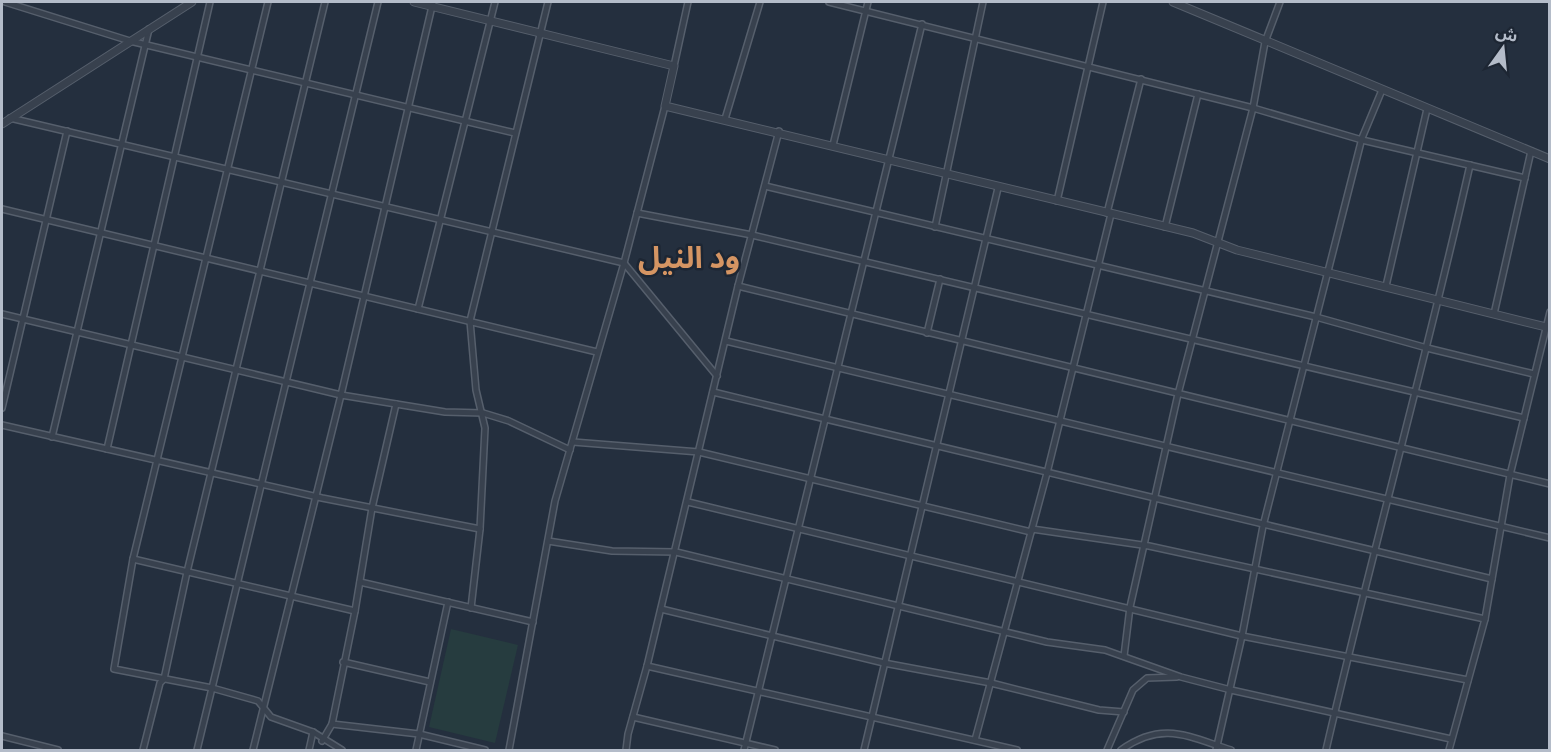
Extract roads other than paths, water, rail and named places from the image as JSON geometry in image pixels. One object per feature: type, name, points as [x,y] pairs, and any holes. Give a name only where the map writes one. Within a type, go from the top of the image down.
[{"type":"street","points":[[5,2],[130,41],[515,133]]},
{"type":"street","points":[[2,124],[192,2]]},
{"type":"street","points":[[107,449],[210,2]]},
{"type":"street","points":[[268,2],[133,559],[114,669],[212,688],[263,704],[271,717],[313,732],[322,741],[342,750]]},
{"type":"street","points":[[143,750],[160,683],[164,680],[187,572],[325,2]]},
{"type":"street","points":[[196,750],[378,2]]},
{"type":"street","points":[[414,2],[433,4],[490,21],[674,66]]},
{"type":"street","points":[[418,309],[495,2]]},
{"type":"street","points":[[471,608],[480,529],[485,428],[476,390],[470,321],[548,2]]},
{"type":"street","points":[[509,750],[555,501],[624,263],[665,105],[688,2]]},
{"type":"street","points":[[725,119],[760,2]]},
{"type":"street","points":[[829,2],[1141,79],[1253,108],[1362,140],[1525,178]]},
{"type":"street","points":[[833,144],[868,2]]},
{"type":"street","points":[[935,227],[983,2]]},
{"type":"street","points":[[1057,201],[1103,2]]},
{"type":"street","points":[[1173,2],[1550,159]]},
{"type":"street","points":[[1124,656],[1130,607],[1178,394],[1253,108],[1265,42],[1280,2]]},
{"type":"street","points":[[253,750],[341,395],[433,4]]},
{"type":"street","points":[[744,748],[756,691],[922,24]]},
{"type":"street","points":[[52,437],[150,29]]},
{"type":"street","points":[[975,740],[1047,472],[1098,267],[1141,79]]},
{"type":"street","points":[[1217,748],[1256,569],[1263,525],[1292,422],[1327,272],[1362,140],[1382,90]]},
{"type":"street","points":[[1165,227],[1198,94]]},
{"type":"street","points":[[665,105],[833,144],[998,188],[1193,233],[1217,244],[1547,328]]},
{"type":"street","points":[[1386,286],[1427,109]]},
{"type":"street","points":[[10,118],[624,263],[717,376]]},
{"type":"street","points":[[2,408],[67,131]]},
{"type":"street","points":[[626,750],[676,552],[738,286],[779,131]]},
{"type":"street","points":[[1494,314],[1531,151]]},
{"type":"street","points":[[1326,750],[1400,448],[1440,299],[1470,165]]},
{"type":"street","points":[[765,186],[1316,317],[1426,348],[1534,374]]},
{"type":"street","points":[[864,750],[998,188]]},
{"type":"street","points":[[2,209],[597,352]]},
{"type":"street","points":[[637,213],[752,235],[1415,390],[1524,418]]},
{"type":"street","points":[[927,333],[940,279]]},
{"type":"street","points":[[738,286],[1550,484]]},
{"type":"street","points":[[1449,750],[1485,619],[1510,475],[1550,312]]},
{"type":"street","points":[[2,314],[341,395],[445,412],[483,413],[509,421],[570,450]]},
{"type":"street","points":[[726,340],[1550,538]]},
{"type":"street","points":[[713,392],[1492,579]]},
{"type":"street","points":[[322,741],[332,724],[355,612],[372,508],[396,404]]},
{"type":"street","points":[[2,425],[316,497],[480,529]]},
{"type":"street","points":[[573,442],[699,452],[1031,530],[1144,545],[1485,619]]},
{"type":"street","points":[[688,502],[1130,607],[1242,636],[1468,680]]},
{"type":"street","points":[[548,541],[612,551],[676,552],[1047,642],[1124,656],[1181,677],[1231,690],[1452,739]]},
{"type":"street","points":[[133,559],[355,612]]},
{"type":"street","points":[[360,582],[533,622]]},
{"type":"street","points":[[416,750],[448,603]]},
{"type":"street","points":[[661,609],[884,663],[991,683],[1099,710],[1124,712]]},
{"type":"street","points":[[343,662],[430,682]]},
{"type":"street","points":[[647,666],[1017,750]]},
{"type":"street","points":[[1107,750],[1133,690],[1147,678],[1181,677]]},
{"type":"street","points":[[633,717],[744,748],[775,750]]},
{"type":"street","points":[[332,724],[419,734],[485,750]]},
{"type":"street","points":[[309,750],[313,732]]},
{"type":"street","points":[[1121,750],[1139,741],[1163,734],[1188,734],[1217,748],[1231,750]]},
{"type":"street","points":[[2,736],[58,750]]},
{"type":"street","points":[[983,750],[985,743]]},
{"type":"district","name":"ود النيل","points":[[689,257]]}]
